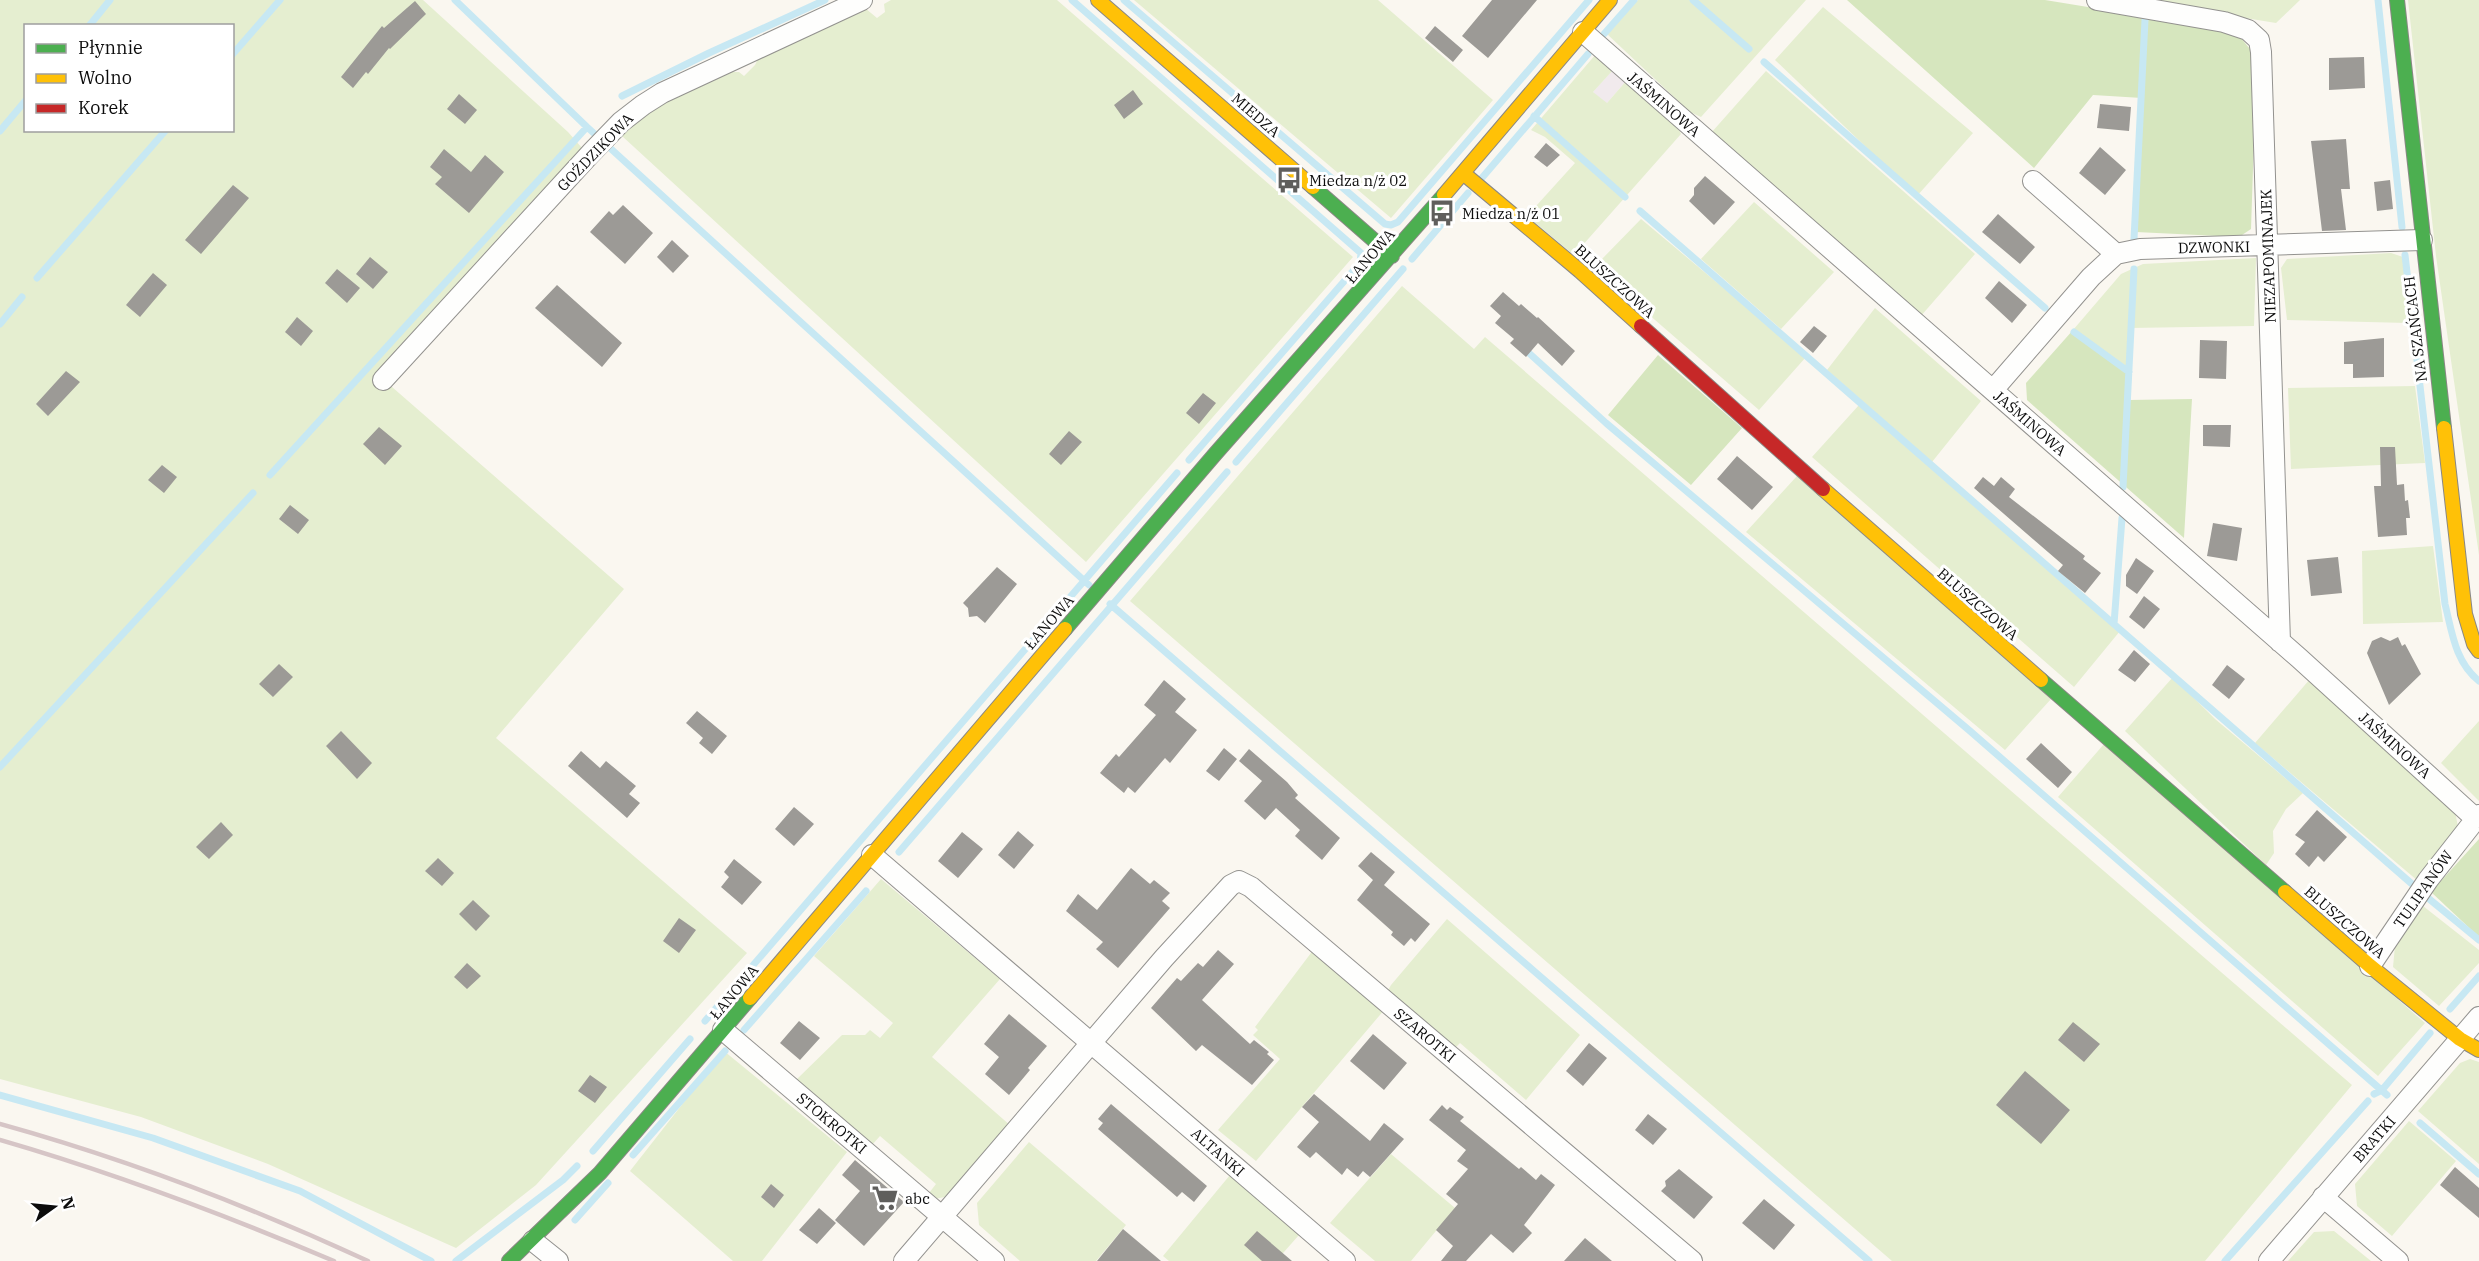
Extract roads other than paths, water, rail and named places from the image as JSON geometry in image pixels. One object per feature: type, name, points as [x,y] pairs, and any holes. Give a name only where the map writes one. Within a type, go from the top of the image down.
[{"type":"street","name":"GOŹDZIKOWA","points":[[383,380],[591,153],[643,105],[662,93],[862,0]]},
{"type":"street","name":"MIEDZA","points":[[1098,0],[1392,256]]},
{"type":"street","name":"ŁANOWA","points":[[509,1261],[600,1173],[1215,453],[1392,256],[1610,0]]},
{"type":"street","name":"NIEZAPOMINAJEK","points":[[2097,0],[2224,22],[2248,30],[2259,40],[2268,246],[2280,642]]},
{"type":"street","name":"NA SZAŃCACH","points":[[2397,0],[2421,240],[2465,614],[2474,644],[2479,651]]},
{"type":"street","name":"JAŚMINOWA","points":[[1583,32],[2477,816]]},
{"type":"street","name":"BLUSZCZOWA","points":[[1463,172],[1580,271],[1864,526],[2370,966],[2460,1039],[2479,1050]]},
{"type":"street","points":[[1993,390],[2091,277],[2116,254],[2033,181]]},
{"type":"street","name":"DZWONKI","points":[[2116,254],[2140,249],[2421,240]]},
{"type":"street","name":"TULIPANÓW","points":[[2370,966],[2428,880],[2477,816]]},
{"type":"street","name":"ALTANKI","points":[[872,855],[1345,1261]]},
{"type":"street","name":"SZAROTKI","points":[[1091,1043],[1164,958],[1231,885],[1239,881],[1251,887],[1692,1261]]},
{"type":"street","name":"BRATKI","points":[[2269,1261],[2479,1017]]},
{"type":"street","name":"STOKROTKI","points":[[723,1030],[994,1261]]},
{"type":"street","points":[[904,1261],[1091,1043]]},
{"type":"street","points":[[2323,1197],[2397,1261]]},
{"type":"street","points":[[532,1241],[558,1261]]},
{"type":"waterway","points":[[91,24],[110,0]]},
{"type":"waterway","points":[[234,53],[280,0]]},
{"type":"waterway","points":[[455,0],[587,127],[1089,585]]},
{"type":"waterway","points":[[622,96],[825,0]]},
{"type":"waterway","points":[[1072,0],[1361,253],[1360,263],[1189,460]]},
{"type":"waterway","points":[[1124,0],[1385,224],[1391,225],[1398,222],[1589,0]]},
{"type":"waterway","points":[[1604,34],[1634,0]]},
{"type":"waterway","points":[[1693,0],[1749,49]]},
{"type":"waterway","points":[[2378,0],[2402,227]]},
{"type":"waterway","points":[[2134,239],[2145,20]]},
{"type":"waterway","points":[[1481,179],[1588,54]]},
{"type":"waterway","points":[[1764,62],[2045,308]]},
{"type":"waterway","points":[[0,131],[24,102]]},
{"type":"waterway","points":[[1534,116],[1625,197]]},
{"type":"waterway","points":[[270,475],[587,127]]},
{"type":"waterway","points":[[37,278],[164,132]]},
{"type":"waterway","points":[[1412,259],[1468,193]]},
{"type":"waterway","points":[[1640,211],[2412,884]]},
{"type":"waterway","points":[[2405,255],[2445,604],[2460,656],[2479,681]]},
{"type":"waterway","points":[[1236,462],[1403,269]]},
{"type":"waterway","points":[[2123,487],[2134,269]]},
{"type":"waterway","points":[[0,324],[22,297]]},
{"type":"waterway","points":[[2074,332],[2129,372]]},
{"type":"waterway","points":[[1530,354],[1606,423],[1970,731],[2387,1095]]},
{"type":"waterway","points":[[899,852],[1227,472]]},
{"type":"waterway","points":[[705,1021],[1177,473]]},
{"type":"waterway","points":[[0,767],[253,493]]},
{"type":"waterway","points":[[2114,624],[2122,518]]},
{"type":"waterway","points":[[1110,604],[1869,1261]]},
{"type":"waterway","points":[[744,1030],[866,891]]},
{"type":"waterway","points":[[2428,898],[2479,940]]},
{"type":"waterway","points":[[2450,1009],[2479,976]]},
{"type":"waterway","points":[[2374,1094],[2382,1090],[2430,1033]]},
{"type":"waterway","points":[[593,1151],[690,1039]]},
{"type":"waterway","points":[[633,1155],[725,1051]]},
{"type":"waterway","points":[[0,1095],[153,1138],[300,1191],[431,1261]]},
{"type":"waterway","points":[[2225,1261],[2368,1101]]},
{"type":"waterway","points":[[2420,1123],[2479,1174]]},
{"type":"waterway","points":[[456,1261],[563,1180],[577,1166]]},
{"type":"waterway","points":[[575,1220],[608,1183]]},
{"type":"railway","points":[[0,1124],[94,1152],[187,1185],[278,1221],[368,1261]]},
{"type":"railway","points":[[0,1140],[85,1166],[169,1196],[334,1261]]},
{"type":"place","name":"Miedza n/ż 02","points":[[1289,180]]},
{"type":"place","name":"Miedza n/ż 01","points":[[1442,213]]},
{"type":"place","name":"abc","points":[[885,1198]]}]
